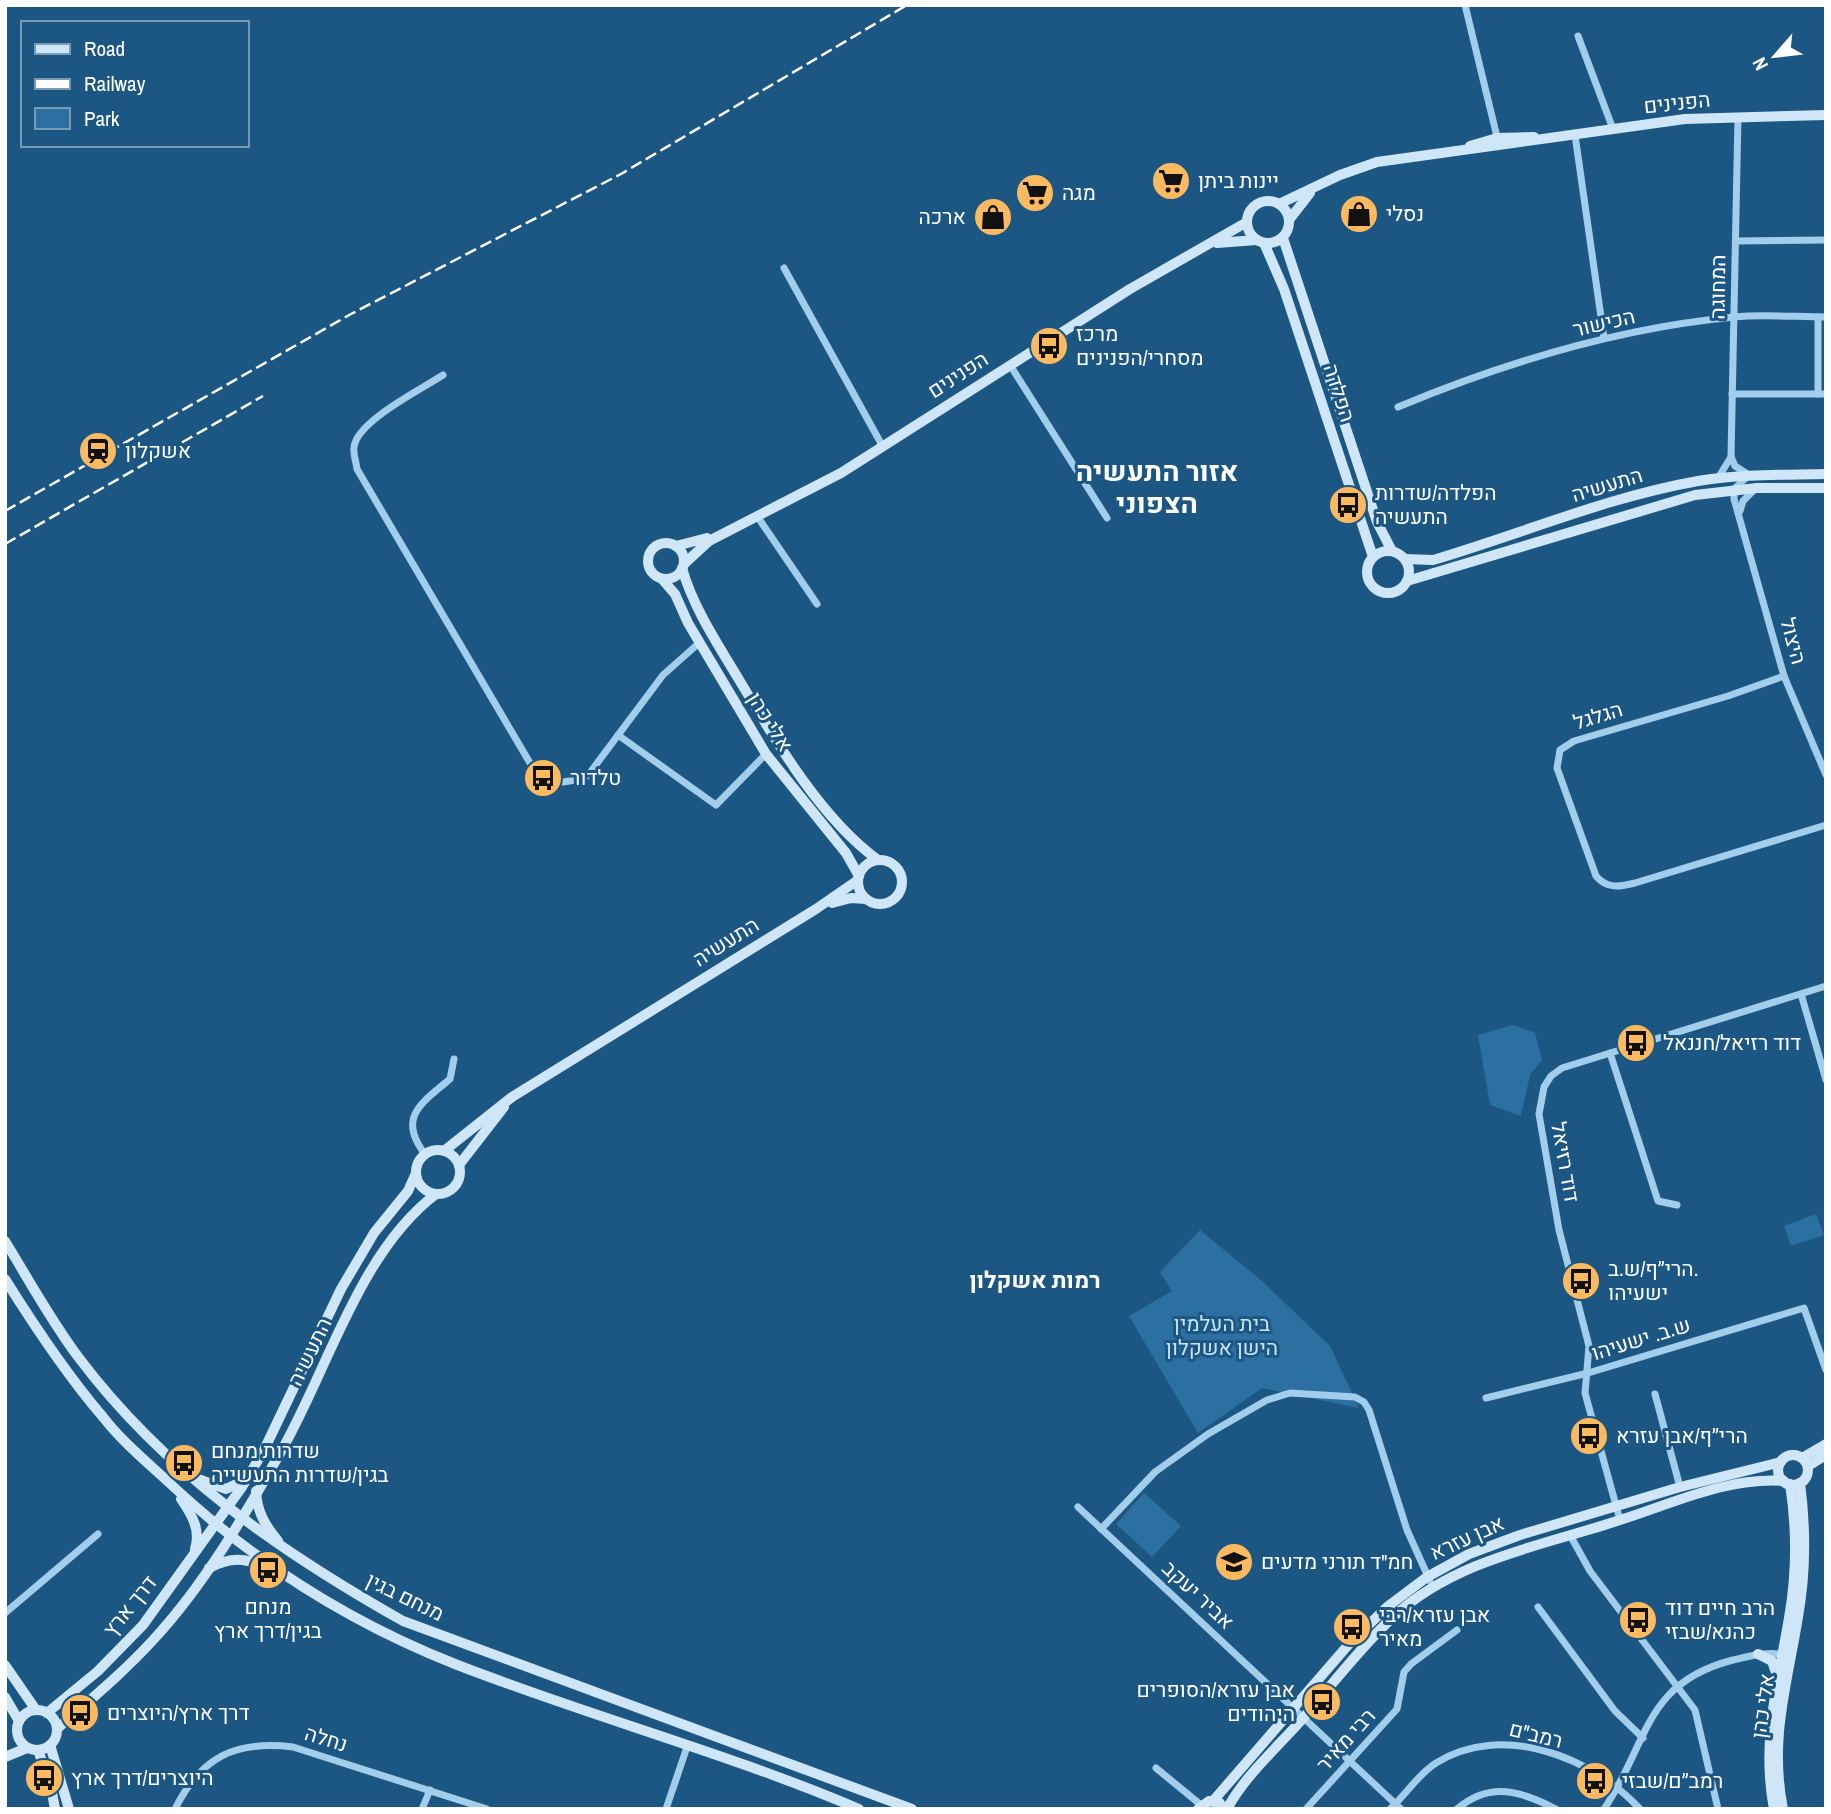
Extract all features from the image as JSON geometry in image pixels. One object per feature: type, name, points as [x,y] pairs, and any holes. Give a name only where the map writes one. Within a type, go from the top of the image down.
[{"type":"street","points":[[1465,5],[1498,143]]},
{"type":"street","points":[[1578,36],[1613,129]]},
{"type":"street","name":"הפנינים","points":[[1279,204],[1377,162],[1685,119],[1826,115]]},
{"type":"street","name":"המחוגה","points":[[1731,457],[1736,317],[1738,117]]},
{"type":"street","points":[[1575,135],[1604,338]]},
{"type":"street","name":"הפנינים","points":[[1289,220],[1315,188]]},
{"type":"street","points":[[1260,203],[1279,204],[1289,220],[1283,238],[1260,241],[1247,222],[1251,210],[1260,203]]},
{"type":"street","name":"הפנינים","points":[[676,546],[720,534],[841,473],[1130,289],[1247,222]]},
{"type":"street","name":"הפלדה","points":[[1283,238],[1377,522],[1392,551]]},
{"type":"street","points":[[1736,241],[1826,240]]},
{"type":"street","name":"הפנינים","points":[[1214,243],[1260,241]]},
{"type":"street","name":"הפלדה","points":[[1260,241],[1284,289],[1373,557]]},
{"type":"street","points":[[784,268],[883,447]]},
{"type":"street","name":"הכישור","points":[[1398,407],[1480,373],[1604,338],[1736,317],[1822,317]]},
{"type":"street","points":[[1732,394],[1822,394],[1822,317]]},
{"type":"street","points":[[1010,365],[1107,518]]},
{"type":"street","points":[[443,375],[372,421],[359,434],[354,447],[357,469],[486,694],[537,770],[563,782],[583,779],[595,768],[663,675],[699,643]]},
{"type":"street","points":[[1718,478],[1731,457],[1740,470],[1750,476],[1734,489]]},
{"type":"street","name":"התעשיה","points":[[1405,559],[1433,559],[1636,495],[1718,478],[1826,474]]},
{"type":"street","points":[[1740,512],[1744,500],[1756,488]]},
{"type":"street","name":"התעשיה","points":[[1407,581],[1695,495],[1734,489],[1826,488]]},
{"type":"street","name":"היצול","points":[[1734,489],[1784,676],[1826,775]]},
{"type":"street","points":[[757,516],[817,604]]},
{"type":"street","name":"הפנינים","points":[[683,566],[720,534]]},
{"type":"street","points":[[662,543],[676,546],[683,555],[683,566],[674,577],[662,579],[653,574],[648,566],[650,551],[662,543]]},
{"type":"street","points":[[1392,551],[1405,559],[1409,570],[1407,581],[1394,592],[1377,589],[1367,574],[1373,557],[1392,551]]},
{"type":"street","name":"אלי כהן","points":[[683,566],[716,640],[780,749],[822,803],[878,860]]},
{"type":"street","name":"אלי כהן","points":[[662,579],[675,594],[699,643],[766,754],[846,853],[859,878]]},
{"type":"street","name":"הגלגל","points":[[1784,676],[1574,741],[1560,750],[1558,768],[1592,867],[1603,884],[1612,887],[1635,883],[1826,825]]},
{"type":"street","points":[[618,735],[716,805],[766,754]]},
{"type":"street","points":[[878,860],[889,862],[897,869],[901,878],[901,889],[889,902],[879,904],[866,899],[860,890],[859,878],[866,865],[878,860]]},
{"type":"street","name":"התעשיה","points":[[444,1151],[512,1097],[816,909],[859,878]]},
{"type":"street","name":"התעשיה","points":[[816,909],[851,898],[866,899]]},
{"type":"street","name":"דוד רזיאל","points":[[1588,1373],[1589,1346],[1559,1230],[1539,1114],[1540,1101],[1551,1076],[1562,1068],[1826,986]]},
{"type":"street","points":[[1801,993],[1826,1080]]},
{"type":"street","points":[[1609,1053],[1658,1201],[1677,1205]]},
{"type":"street","points":[[425,1154],[417,1145],[412,1120],[418,1106],[450,1079],[454,1059]]},
{"type":"street","name":"התעשיה","points":[[459,1166],[512,1097]]},
{"type":"street","points":[[444,1151],[450,1154],[459,1166],[455,1186],[445,1193],[436,1194],[424,1189],[416,1173],[418,1162],[425,1154],[444,1151]]},
{"type":"street","name":"התעשיה","points":[[227,1508],[264,1450],[341,1289],[374,1233],[408,1191],[416,1173]]},
{"type":"street","name":"התעשיה","points":[[229,1535],[296,1423],[379,1259],[416,1209],[436,1194]]},
{"type":"street","name":"מנחם בגין","points":[[5,1241],[80,1358],[120,1407],[179,1468],[239,1518],[298,1559],[403,1621],[912,1809]]},
{"type":"street","name":"מנחם בגין","points":[[5,1279],[63,1367],[104,1420],[174,1488],[229,1535],[287,1578],[334,1608],[454,1664],[859,1809]]},
{"type":"street","name":"ש.ב. ישעיהו","points":[[1486,1398],[1588,1373],[1804,1308],[1826,1370]]},
{"type":"street","points":[[1588,1373],[1585,1393],[1620,1520]]},
{"type":"street","points":[[1101,1529],[1155,1472],[1252,1407],[1290,1393],[1355,1397],[1364,1402],[1375,1427],[1407,1530],[1430,1582]]},
{"type":"street","points":[[1655,1394],[1680,1487]]},
{"type":"street","points":[[1805,1462],[1826,1444]]},
{"type":"street","points":[[1805,1462],[1808,1474],[1791,1483],[1779,1472],[1781,1462],[1791,1455],[1805,1462],[1826,1455]]},
{"type":"street","name":"אבן עזרא","points":[[1213,1801],[1368,1625],[1469,1554],[1516,1536],[1680,1487],[1781,1462]]},
{"type":"street","points":[[179,1468],[215,1487],[226,1489],[247,1478]]},
{"type":"street","name":"אבן עזרא","points":[[1226,1809],[1245,1783],[1385,1625],[1430,1582],[1738,1483],[1791,1483]]},
{"type":"street","name":"אלי כהן","points":[[1783,1809],[1776,1769],[1776,1737],[1796,1548],[1791,1483]]},
{"type":"street","points":[[174,1488],[195,1523],[198,1534],[193,1555]]},
{"type":"street","points":[[257,1491],[257,1506],[262,1519],[277,1540],[298,1559]]},
{"type":"street","name":"אביר יעקב","points":[[1077,1507],[1350,1760],[1395,1807]]},
{"type":"street","name":"דרך ארץ","points":[[41,1712],[98,1671],[144,1625],[227,1508]]},
{"type":"street","points":[[5,1613],[98,1534]]},
{"type":"street","name":"דרך ארץ","points":[[57,1729],[126,1669],[156,1637],[207,1570],[229,1535]]},
{"type":"street","points":[[1570,1535],[1590,1571],[1695,1710],[1718,1809]]},
{"type":"street","points":[[207,1570],[231,1559],[243,1559],[287,1578]]},
{"type":"street","points":[[1538,1607],[1615,1711],[1643,1738]]},
{"type":"street","name":"רבי מאיר","points":[[1306,1809],[1397,1709],[1404,1672],[1457,1630]]},
{"type":"street","points":[[1604,1809],[1619,1786],[1656,1708],[1676,1685],[1711,1667],[1758,1654],[1786,1655]]},
{"type":"street","points":[[1758,1654],[1772,1661],[1777,1676]]},
{"type":"street","name":"אלי כהן","points":[[1774,1809],[1768,1772],[1768,1735],[1777,1676],[1786,1655]]},
{"type":"street","points":[[5,1665],[57,1729],[50,1745],[69,1809]]},
{"type":"street","points":[[5,1697],[18,1725],[18,1738],[33,1749],[49,1780],[55,1809]]},
{"type":"street","points":[[5,1736],[18,1725],[26,1713],[41,1712]]},
{"type":"street","name":"רמב\"ם","points":[[1395,1807],[1433,1764],[1466,1747],[1486,1743],[1523,1745],[1554,1754],[1619,1786],[1640,1809]]},
{"type":"street","points":[[5,1757],[50,1745]]},
{"type":"street","name":"נחלה","points":[[175,1809],[191,1781],[213,1760],[225,1753],[254,1746],[293,1747],[487,1809]]},
{"type":"street","points":[[666,1809],[687,1747]]},
{"type":"street","points":[[1156,1768],[1199,1807],[1213,1801],[1226,1809]]},
{"type":"street","points":[[422,1809],[430,1790]]},
{"type":"street","points":[[1457,1809],[1469,1798],[1489,1790],[1515,1791],[1556,1809]]},
{"type":"green space","points":[[1513,1025],[1535,1033],[1542,1060],[1530,1075],[1521,1116],[1490,1105],[1478,1035]]},
{"type":"green space","points":[[1816,1214],[1824,1235],[1791,1246],[1784,1226]]},
{"type":"green space","name":"בית העלמין הישן אשקלון","points":[[1200,1230],[1263,1282],[1330,1346],[1359,1408],[1262,1388],[1198,1433],[1129,1316],[1172,1291],[1160,1272]]},
{"type":"green space","points":[[1144,1493],[1181,1526],[1152,1557],[1116,1524]]},
{"type":"railway","points":[[5,511],[351,314],[621,174],[907,5]]},
{"type":"railway","points":[[5,544],[263,396]]},
{"type":"place","name":"יינות ביתן","points":[[1171,181]]},
{"type":"place","name":"מגה","points":[[1035,193]]},
{"type":"place","name":"נסלי","points":[[1359,214]]},
{"type":"place","name":"ארכה","points":[[993,217]]},
{"type":"place","name":"מרכז מסחרי/הפנינים","points":[[1049,346]]},
{"type":"place","name":"אשקלון","points":[[98,451]]},
{"type":"place","name":"הפלדה/שדרות התעשיה","points":[[1348,505]]},
{"type":"place","name":"טלדור","points":[[543,778]]},
{"type":"place","name":"דוד רזיאל/חננאל","points":[[1636,1043]]},
{"type":"place","name":"הרי״ף/ש.ב. ישעיהו","points":[[1581,1281]]},
{"type":"place","name":"הרי״ף/אבן עזרא","points":[[1589,1436]]},
{"type":"place","name":"שדרות מנחם בגין/שדרות התעשייה","points":[[184,1463]]},
{"type":"place","name":"חמ\"ד תורני מדעים","points":[[1234,1562]]},
{"type":"place","name":"מנחם בגין/דרך ארץ","points":[[268,1570]]},
{"type":"place","name":"הרב חיים דוד כהנא/שבזי","points":[[1638,1620]]},
{"type":"place","name":"אבן עזרא/רבי מאיר","points":[[1352,1627]]},
{"type":"place","name":"אבן עזרא/הסופרים היהודים","points":[[1322,1702]]},
{"type":"place","name":"דרך ארץ/היוצרים","points":[[80,1713]]},
{"type":"place","name":"היוצרים/דרך ארץ","points":[[44,1778]]},
{"type":"place","name":"רמב״ם/שבזי","points":[[1595,1781]]},
{"type":"district","name":"אזור התעשיה הצפוני","points":[[1157,487]]},
{"type":"district","name":"רמות אשקלון","points":[[1035,1280]]}]
